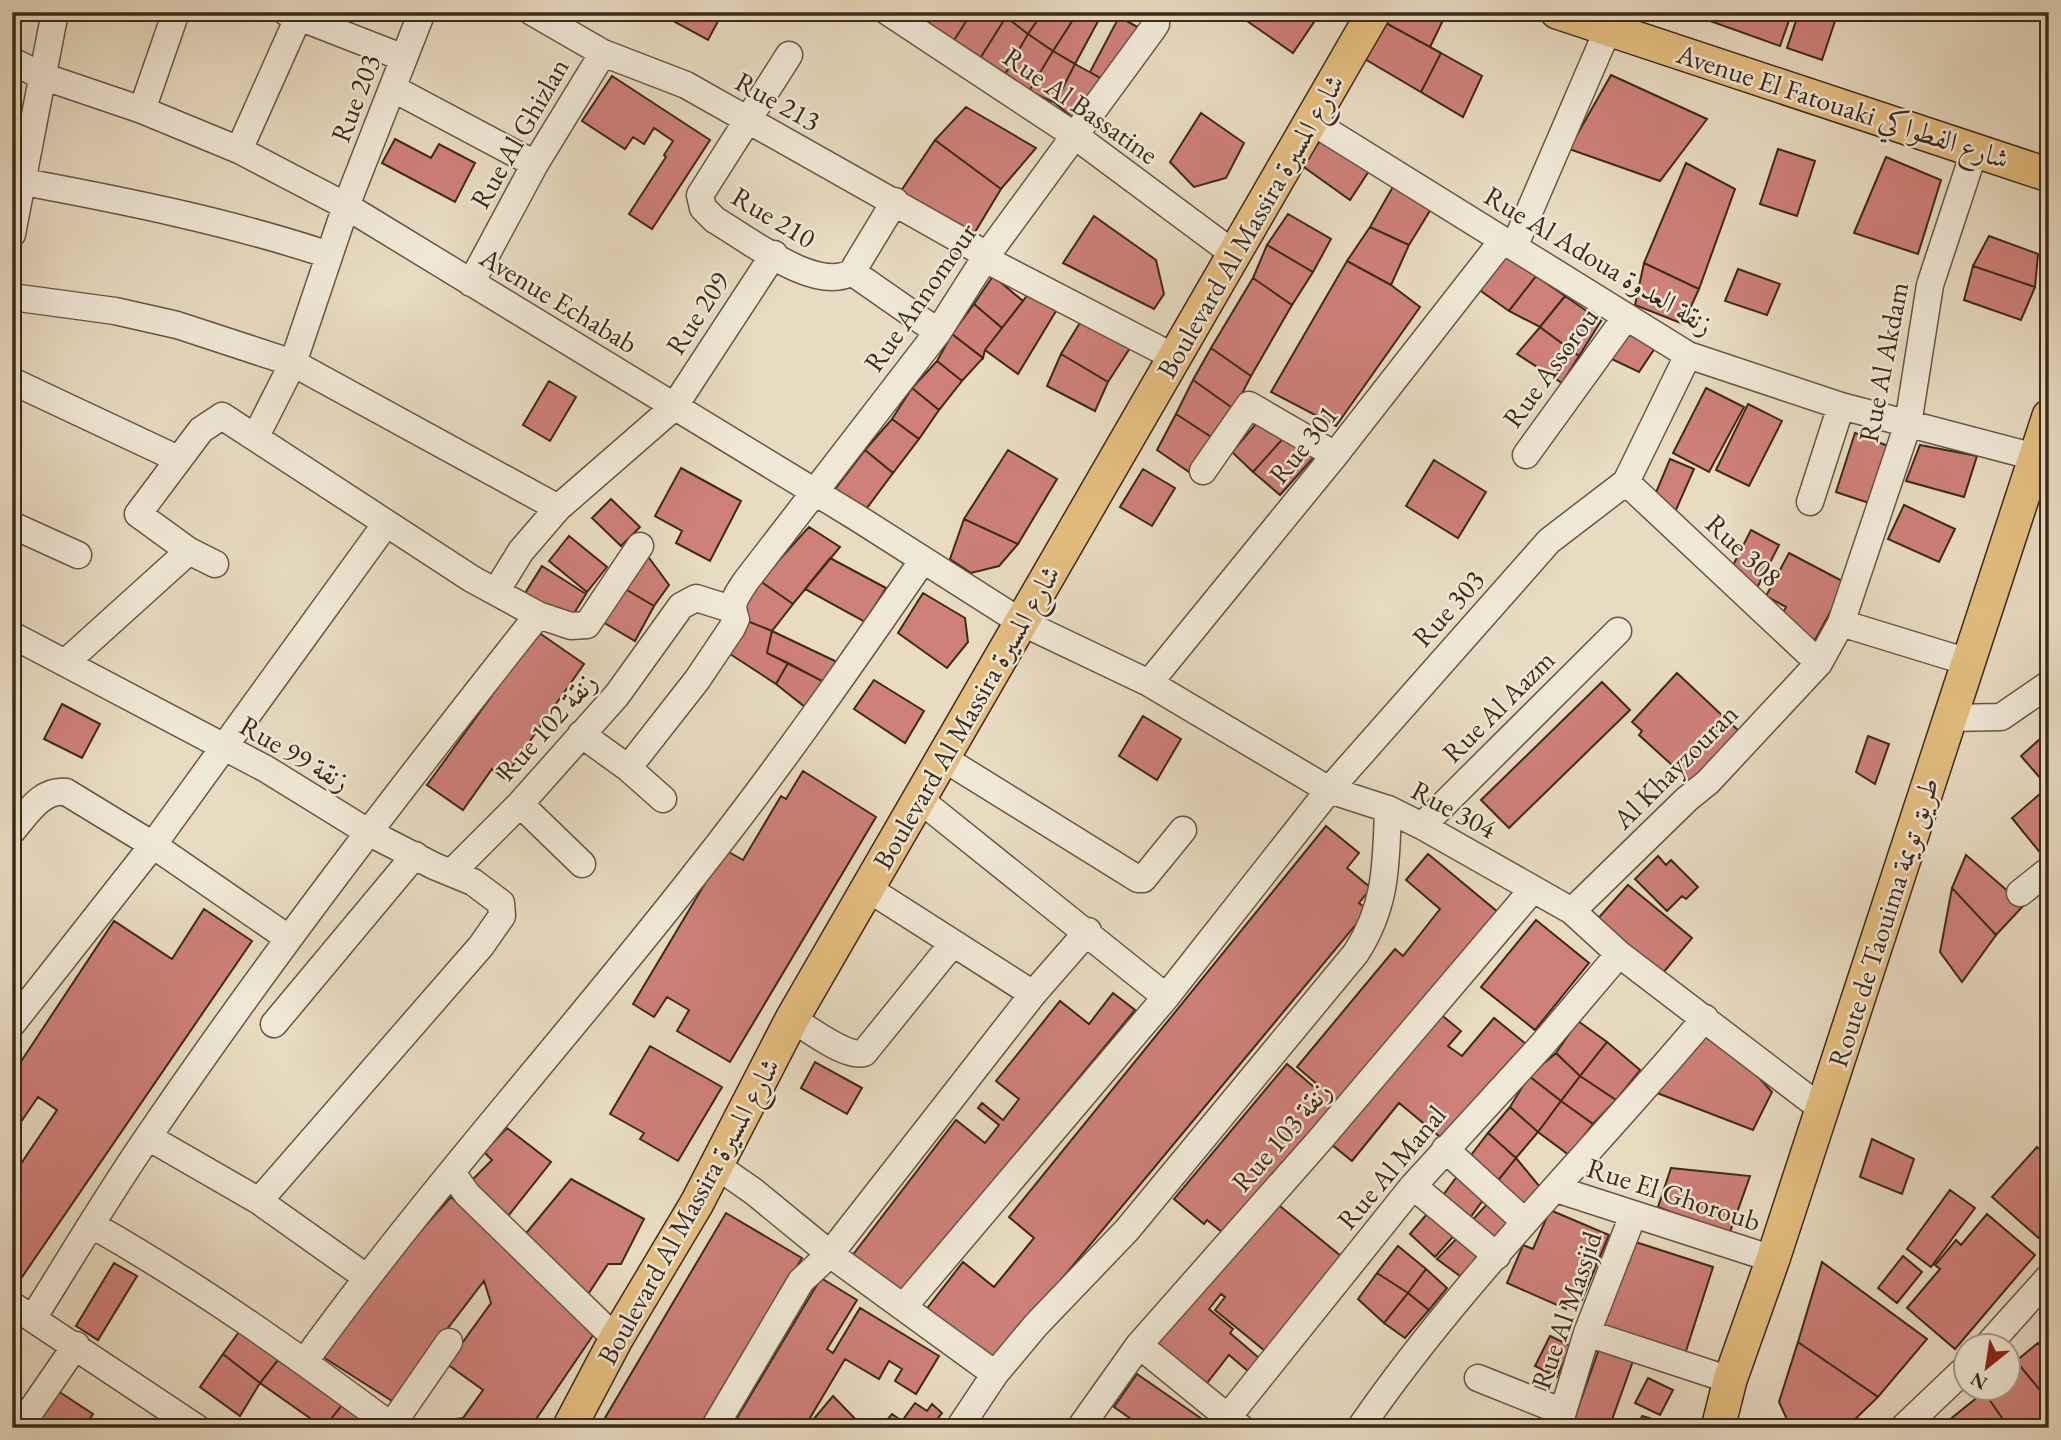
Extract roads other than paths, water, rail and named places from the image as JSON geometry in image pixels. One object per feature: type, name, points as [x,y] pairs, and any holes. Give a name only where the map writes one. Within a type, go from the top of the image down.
[{"type":"main road","name":"Boulevard Al Massira شارع المسيرة","points":[[573,1427],[616,1339],[717,1166],[792,1019],[1374,12]]},
{"type":"main road","name":"Avenue El Fatouaki شارع الفطواكي","points":[[1557,12],[2049,175]]},
{"type":"main road","name":"Route de Taouima طريق تويمة","points":[[1718,1428],[1730,1380],[1773,1259],[2049,416]]},
{"type":"street","points":[[12,234],[24,182],[20,147],[42,76],[55,12]]},
{"type":"street","points":[[142,110],[176,12]]},
{"type":"street","name":"Rue 203","points":[[256,436],[293,363],[346,206],[422,12]]},
{"type":"street","name":"Rue 213","points":[[532,12],[603,53],[686,85],[895,201],[986,257],[1174,357]]},
{"type":"street","name":"Rue Al Bassatine","points":[[888,12],[1074,135],[1234,254]]},
{"type":"street","name":"Rue Annomour","points":[[628,768],[697,680],[732,628],[736,619],[731,609],[746,581],[938,332],[986,257],[1156,24],[1152,12]]},
{"type":"street","points":[[239,150],[292,15],[404,58]]},
{"type":"street","name":"Rue 301","points":[[1149,683],[1508,244],[1608,29]]},
{"type":"street","name":"Rue Al Ghizlan","points":[[471,283],[535,164],[603,53]]},
{"type":"street","points":[[746,120],[789,55]]},
{"type":"street","name":"Avenue Echabab","points":[[12,61],[42,76],[142,110],[239,150],[346,206],[816,493],[1021,622]]},
{"type":"street","points":[[394,89],[535,164]]},
{"type":"street","name":"Rue 210","points":[[746,120],[700,195],[701,202],[715,220],[821,278],[844,277],[852,272]]},
{"type":"street","name":"Rue Al Adoua زنقة العدوة","points":[[1311,121],[1688,355],[1841,406],[2035,457]]},
{"type":"street","name":"Rue Al Akdam","points":[[1819,663],[1840,623],[1908,424],[1930,285],[1975,149]]},
{"type":"street","points":[[24,182],[104,197],[271,236],[329,255]]},
{"type":"street","points":[[895,201],[852,272],[938,332]]},
{"type":"street","name":"Rue 209","points":[[497,590],[521,551],[558,508],[674,407],[774,254]]},
{"type":"street","points":[[12,297],[115,311],[164,322],[293,363],[558,508]]},
{"type":"street","name":"Rue Assorou","points":[[1526,454],[1626,317]]},
{"type":"street","points":[[1626,482],[1688,355]]},
{"type":"street","points":[[12,381],[178,459]]},
{"type":"street","points":[[1203,471],[1249,404],[1335,455]]},
{"type":"street","points":[[1810,502],[1841,406]]},
{"type":"street","points":[[215,564],[189,551],[138,516],[150,494],[201,430],[218,416],[233,421],[385,525],[451,566],[538,615],[571,626],[587,625],[640,546]]},
{"type":"street","name":"Rue 308","points":[[1626,482],[1819,663]]},
{"type":"street","name":"Rue 303","points":[[905,1305],[1166,997],[1329,790],[1549,541],[1626,482]]},
{"type":"street","points":[[12,525],[78,555]]},
{"type":"street","points":[[12,1024],[153,845],[385,525]]},
{"type":"street","points":[[65,663],[189,551]]},
{"type":"street","points":[[305,1361],[366,1277],[697,873],[812,720],[923,560]]},
{"type":"street","name":"Rue 102 زنقة","points":[[452,872],[520,804],[624,686],[675,612],[696,598],[731,609]]},
{"type":"street","points":[[197,1428],[22,1311],[92,1225],[148,1137],[288,938],[538,615]]},
{"type":"street","name":"Rue 304","points":[[1021,622],[1149,683],[1329,790],[1388,809],[1572,911],[1619,954],[1822,1109]]},
{"type":"street","points":[[1840,623],[1968,662]]},
{"type":"street","name":"Rue Al Aazm","points":[[1422,826],[1618,631]]},
{"type":"street","name":"Rue 99 زنقة","points":[[12,635],[266,769],[368,832],[473,882],[501,904],[502,916],[481,946],[259,1201]]},
{"type":"street","name":"Al Khayzouran","points":[[1572,911],[1708,782],[1819,663]]},
{"type":"street","points":[[1950,718],[2001,717],[2049,684]]},
{"type":"street","points":[[581,734],[628,768],[663,799]]},
{"type":"street","points":[[943,758],[1134,878],[1143,879],[1183,830]]},
{"type":"street","points":[[12,831],[40,799],[51,792],[66,792],[153,845],[288,938]]},
{"type":"street","points":[[919,799],[1088,931],[1166,997]]},
{"type":"street","points":[[520,804],[582,863]]},
{"type":"street","points":[[959,1428],[995,1374],[1036,1325],[1127,1230],[1356,953],[1380,908],[1386,872],[1388,809]]},
{"type":"street","points":[[274,1024],[415,855]]},
{"type":"street","points":[[2020,893],[2049,870]]},
{"type":"street","points":[[867,888],[1033,994]]},
{"type":"street","name":"Rue 103 زنقة","points":[[1080,1428],[1139,1345],[1319,1141],[1533,889]]},
{"type":"street","points":[[714,1428],[801,1280],[830,1254],[1033,994],[1088,931]]},
{"type":"street","points":[[792,1019],[844,1050],[857,1055],[864,1053],[953,943]]},
{"type":"street","name":"Rue Al Manal","points":[[1229,1424],[1413,1186],[1542,1045],[1619,954]]},
{"type":"street","points":[[1360,1428],[1391,1383],[1525,1222],[1705,1018]]},
{"type":"street","points":[[148,1137],[259,1201],[366,1277]]},
{"type":"street","points":[[1445,1150],[1525,1222]]},
{"type":"street","points":[[717,1166],[753,1191],[830,1254],[905,1305],[995,1374]]},
{"type":"street","points":[[453,1174],[467,1194],[616,1339]]},
{"type":"street","points":[[1413,1186],[1497,1256]]},
{"type":"street","name":"Rue El Ghoroub","points":[[1556,1189],[1773,1259]]},
{"type":"street","name":"Rue Al Massjid","points":[[1561,1420],[1587,1333],[1633,1214]]},
{"type":"street","points":[[92,1225],[157,1262],[305,1361],[393,1427],[449,1342]]},
{"type":"street","points":[[2000,1332],[2049,1277]]},
{"type":"street","points":[[1587,1333],[1730,1380]]},
{"type":"street","points":[[19,1428],[76,1345]]},
{"type":"street","points":[[1139,1345],[1229,1424]]},
{"type":"street","points":[[1478,1378],[1561,1420]]},
{"type":"street","points":[[1903,1428],[1952,1381]]}]
